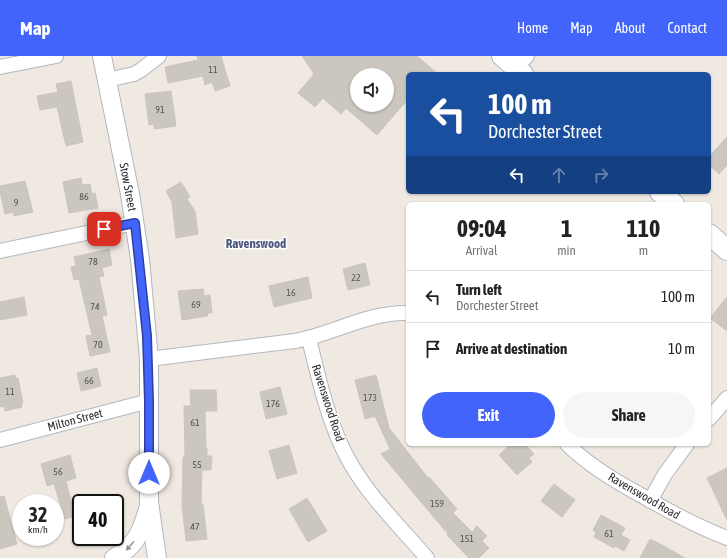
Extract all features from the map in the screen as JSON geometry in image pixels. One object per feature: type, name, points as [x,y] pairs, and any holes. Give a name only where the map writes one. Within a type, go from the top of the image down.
[{"type":"main road","points":[[662,194],[672,202]]},
{"type":"main road","points":[[711,236],[727,250]]},
{"type":"street","points":[[0,68],[56,56]]},
{"type":"street","name":"Stow Street","points":[[102,56],[135,223],[146,316],[150,502],[157,558]]},
{"type":"street","points":[[107,80],[138,72],[159,56]]},
{"type":"street","points":[[0,251],[135,223]]},
{"type":"street","points":[[148,359],[309,339],[378,316],[406,313]]},
{"type":"street","name":"Ravenswood Road","points":[[309,339],[333,424],[350,462],[374,498],[427,558]]},
{"type":"street","points":[[711,417],[727,398]]},
{"type":"street","name":"Milton Street","points":[[0,440],[149,401]]},
{"type":"street","name":"Ravenswood Road","points":[[569,446],[599,471],[650,501],[686,520],[727,538]]},
{"type":"street","points":[[650,501],[665,474],[686,446]]},
{"type":"street","points":[[114,558],[126,551],[133,544],[142,527],[150,502]]},
{"type":"building","points":[[197,56],[221,56],[230,86],[215,91],[212,82],[205,85],[203,76],[168,83],[165,67],[198,60]]},
{"type":"building","points":[[302,56],[417,56],[436,72],[406,72],[406,101],[377,135],[351,112],[394,112],[394,68],[350,68],[350,111],[346,108],[341,114],[323,98],[315,107],[298,93],[314,74]]},
{"type":"building","points":[[71,81],[83,142],[66,146],[57,107],[40,110],[37,96],[58,92],[56,84]]},
{"type":"building","points":[[171,91],[176,126],[154,129],[154,124],[149,125],[145,94]]},
{"type":"building","points":[[727,137],[727,165],[719,174],[711,167],[711,155]]},
{"type":"building","points":[[81,178],[82,185],[90,184],[92,194],[95,193],[98,208],[69,213],[63,182]]},
{"type":"building","points":[[25,181],[33,212],[14,216],[13,212],[5,214],[0,186]]},
{"type":"building","points":[[181,182],[190,197],[187,199],[195,211],[198,234],[176,238],[172,202],[166,191]]},
{"type":"building","points":[[109,249],[112,265],[102,268],[104,276],[99,277],[107,315],[102,316],[110,352],[90,356],[86,336],[92,335],[79,279],[74,280],[71,267],[76,266],[74,257]]},
{"type":"building","points":[[365,263],[370,285],[348,290],[343,269]]},
{"type":"building","points":[[308,277],[312,298],[274,307],[269,286]]},
{"type":"building","points":[[203,289],[204,296],[210,295],[212,313],[207,313],[208,316],[182,320],[178,291]]},
{"type":"building","points":[[24,297],[27,315],[0,320],[0,302]]},
{"type":"building","points":[[727,297],[727,331],[711,319]]},
{"type":"building","points":[[97,368],[101,386],[81,391],[77,373]]},
{"type":"building","points":[[15,375],[16,379],[18,378],[23,403],[21,403],[22,407],[5,411],[4,406],[0,407],[0,378]]},
{"type":"building","points":[[376,375],[389,428],[428,478],[429,477],[457,509],[453,513],[472,532],[477,526],[487,536],[482,541],[489,548],[479,558],[469,558],[447,535],[448,534],[381,454],[390,449],[375,416],[365,419],[355,380]]},
{"type":"building","points":[[280,387],[287,414],[266,419],[260,392]]},
{"type":"building","points":[[190,390],[216,390],[217,411],[205,411],[207,456],[212,456],[211,470],[202,470],[201,504],[203,504],[207,539],[186,541],[182,505],[183,457],[185,457],[184,406],[191,406]]},
{"type":"building","points":[[289,445],[297,473],[277,479],[269,451]]},
{"type":"building","points":[[509,446],[527,446],[534,454],[529,458],[532,462],[517,475],[499,455]]},
{"type":"building","points":[[70,455],[76,478],[66,481],[72,504],[72,517],[65,519],[64,494],[57,494],[54,484],[47,486],[41,464]]},
{"type":"building","points":[[727,468],[727,520],[707,478]]},
{"type":"building","points":[[554,484],[575,500],[562,517],[541,501]]},
{"type":"building","points":[[4,496],[12,526],[12,545],[0,549],[0,497]]},
{"type":"building","points":[[307,498],[327,531],[308,542],[289,509]]},
{"type":"building","points":[[601,515],[625,528],[621,535],[630,540],[624,551],[615,546],[614,548],[594,537],[596,532],[593,530]]},
{"type":"building","points":[[650,539],[664,546],[685,558],[640,558]]},
{"type":"district","name":"Ravenswood","points":[[256,243]]},
{"type":"route","points":[[104,229],[135,223],[146,316],[149,401],[149,473]]}]
